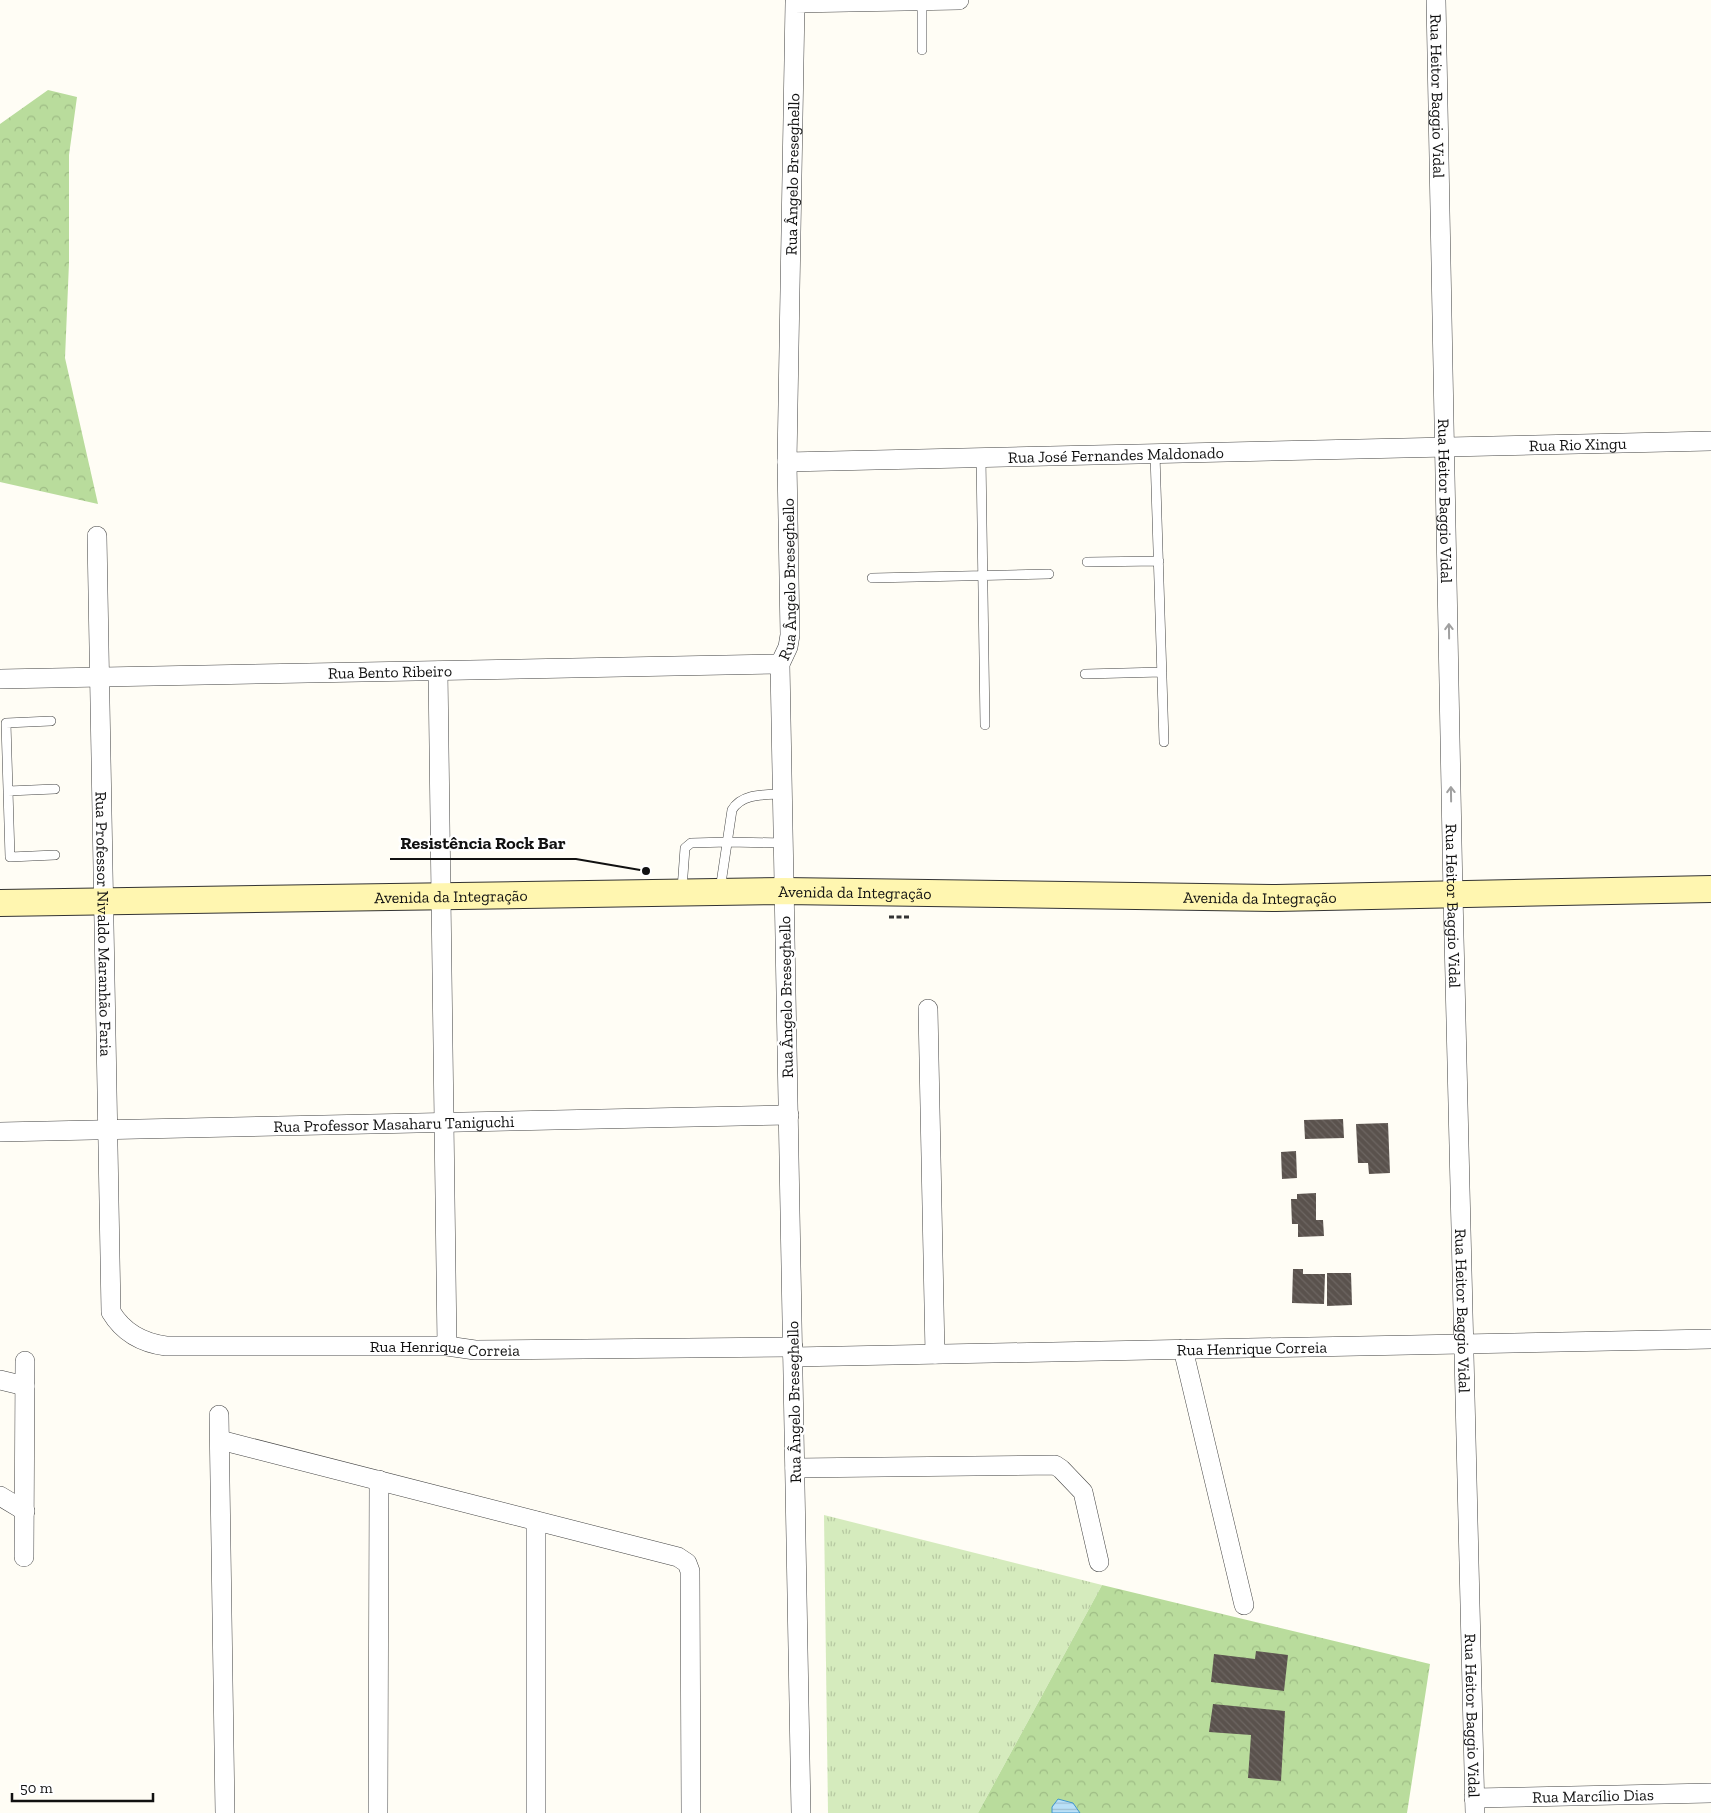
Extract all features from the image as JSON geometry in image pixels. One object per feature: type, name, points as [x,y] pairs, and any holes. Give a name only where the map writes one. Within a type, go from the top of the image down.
[{"type":"main road","name":"Avenida da Integração","points":[[0,903],[784,891],[1207,898],[1711,889]]},
{"type":"street","points":[[922,1],[959,0]]},
{"type":"street","name":"Rua Heitor Baggio Vidal","points":[[1436,0],[1453,895],[1474,1805]]},
{"type":"street","name":"Rua Ângelo Breseghello","points":[[801,1813],[780,664],[788,647],[790,635],[787,462],[795,3],[922,1]]},
{"type":"street","name":"Rua Rio Xingu","points":[[1445,447],[1711,441]]},
{"type":"street","name":"Rua José Fernandes Maldonado","points":[[787,462],[1445,447]]},
{"type":"street","name":"Rua Professor Nivaldo Maranhão Faria","points":[[97,536],[110,1312]]},
{"type":"street","name":"Rua Bento Ribeiro","points":[[0,679],[780,664]]},
{"type":"street","points":[[438,671],[447,1346]]},
{"type":"street","points":[[928,1009],[935,1354]]},
{"type":"street","name":"Rua Professor Masaharu Taniguchi","points":[[0,1132],[788,1115]]},
{"type":"street","name":"Rua Henrique Correia","points":[[110,1312],[121,1326],[133,1335],[154,1344],[166,1346],[447,1346],[475,1350],[935,1354],[1711,1338]]},
{"type":"street","points":[[1183,1349],[1244,1605]]},
{"type":"street","points":[[24,1556],[25,1361]]},
{"type":"street","points":[[0,1380],[25,1386]]},
{"type":"street","points":[[219,1415],[225,1813]]},
{"type":"street","points":[[220,1440],[678,1557],[687,1563],[690,1571],[691,1813]]},
{"type":"street","points":[[795,1468],[1055,1465],[1062,1469],[1083,1492],[1099,1562]]},
{"type":"street","points":[[378,1813],[379,1480]]},
{"type":"street","points":[[0,1496],[25,1511]]},
{"type":"street","points":[[536,1521],[536,1813]]},
{"type":"street","name":"Rua Marcílio Dias","points":[[1474,1805],[1711,1793]]},
{"type":"lane","points":[[922,1],[922,50]]},
{"type":"lane","points":[[1156,454],[1164,742]]},
{"type":"lane","points":[[981,457],[985,725]]},
{"type":"lane","points":[[1087,562],[1159,561]]},
{"type":"lane","points":[[872,578],[1049,574]]},
{"type":"lane","points":[[1084,674],[1162,672]]},
{"type":"lane","points":[[51,721],[6,723],[4,777],[8,791],[10,856],[55,855]]},
{"type":"lane","points":[[8,791],[55,789]]},
{"type":"lane","points":[[720,892],[732,810],[736,803],[748,797],[783,794]]},
{"type":"lane","points":[[681,892],[685,848],[691,843],[784,843]]},
{"type":"green space","points":[[48,90],[77,97],[69,155],[69,263],[65,358],[98,504],[0,482],[0,124]]},
{"type":"green space","points":[[824,1515],[1102,1585],[978,1813],[828,1813]]},
{"type":"green space","points":[[1102,1585],[1430,1664],[1407,1813],[978,1813]]},
{"type":"water","points":[[1058,1799],[1073,1803],[1080,1813],[1052,1813],[1052,1807]]},
{"type":"building","points":[[1343,1119],[1344,1138],[1305,1139],[1304,1120]]},
{"type":"building","points":[[1388,1123],[1390,1173],[1369,1174],[1368,1163],[1358,1163],[1356,1124]]},
{"type":"building","points":[[1296,1151],[1297,1178],[1282,1179],[1281,1152]]},
{"type":"building","points":[[1316,1193],[1316,1220],[1323,1220],[1324,1236],[1298,1237],[1298,1224],[1292,1224],[1291,1199],[1297,1199],[1297,1194]]},
{"type":"building","points":[[1293,1269],[1303,1269],[1303,1274],[1325,1274],[1324,1304],[1292,1303]]},
{"type":"building","points":[[1327,1273],[1351,1273],[1352,1305],[1327,1306]]},
{"type":"building","points":[[1256,1651],[1288,1655],[1284,1691],[1211,1682],[1214,1654],[1255,1659]]},
{"type":"building","points":[[1213,1704],[1285,1711],[1281,1781],[1248,1778],[1251,1735],[1209,1732]]},
{"type":"place","name":"Resistência Rock Bar","points":[[646,871]]}]
